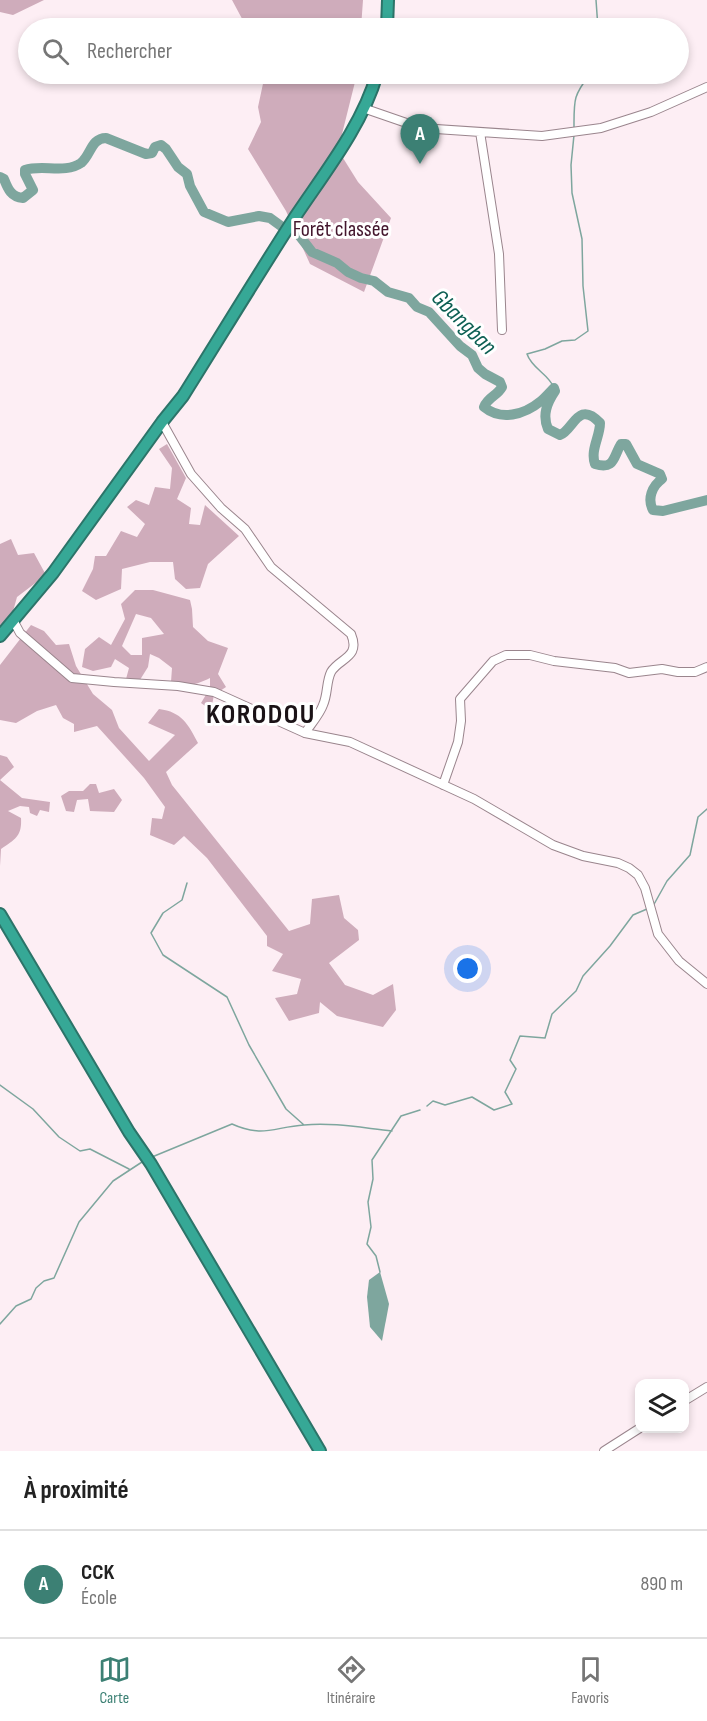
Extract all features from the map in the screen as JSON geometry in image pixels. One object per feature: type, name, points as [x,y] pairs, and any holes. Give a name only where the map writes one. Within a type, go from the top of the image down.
[{"type":"highway","points":[[387,18],[388,0]]},
{"type":"highway","points":[[0,636],[52,573],[183,396],[293,220],[340,150],[363,108],[373,84]]},
{"type":"highway","points":[[0,914],[320,1451]]},
{"type":"street","points":[[363,108],[421,128],[542,136],[601,128],[651,112],[707,87]]},
{"type":"street","points":[[480,132],[491,190],[499,254],[502,330]]},
{"type":"street","points":[[162,422],[191,474],[221,508],[245,529],[270,567],[351,634],[354,641],[352,652],[347,659],[332,670],[324,704],[305,733]]},
{"type":"street","points":[[13,620],[20,633],[72,678],[178,686],[214,692],[305,733],[350,742],[474,799],[553,846],[630,868],[638,874],[645,888],[658,934],[679,961],[707,984]]},
{"type":"street","points":[[443,785],[458,742],[462,721],[460,699],[493,661],[506,655],[530,655],[554,661],[615,668],[629,673],[662,669],[695,672],[707,666]]},
{"type":"street","points":[[689,1398],[707,1387]]},
{"type":"street","points":[[604,1451],[635,1431]]},
{"type":"green space","points":[[0,0],[44,0],[13,15],[0,12]]},
{"type":"green space","points":[[232,0],[363,0],[362,18],[242,18]]},
{"type":"green space","name":"Forêt classée","points":[[263,84],[354,84],[338,150],[358,182],[391,218],[364,292],[310,264],[286,211],[248,149],[261,122],[258,107]]},
{"type":"green space","points":[[167,444],[186,478],[177,499],[191,508],[189,524],[200,525],[205,505],[239,536],[208,564],[200,588],[186,589],[175,579],[173,562],[150,562],[122,569],[121,589],[96,600],[82,591],[93,569],[95,556],[106,556],[121,531],[137,537],[145,524],[127,507],[136,500],[149,505],[155,487],[170,489],[172,468],[159,449]]},
{"type":"green space","points":[[11,539],[18,555],[34,553],[46,575],[17,597],[12,615],[0,627],[0,544]]},
{"type":"green space","points":[[135,590],[153,590],[190,600],[193,627],[208,641],[228,648],[218,674],[226,687],[214,695],[211,710],[201,703],[210,688],[210,678],[191,685],[171,682],[172,668],[150,654],[148,667],[138,683],[126,679],[129,668],[115,659],[111,667],[93,671],[82,667],[85,649],[99,637],[111,645],[125,619],[121,604]],"holes":[[[136,614],[151,618],[164,634],[142,638],[142,655],[131,655],[122,646]]]},
{"type":"green space","points":[[31,625],[44,631],[56,645],[69,644],[76,666],[93,694],[112,710],[119,728],[149,761],[175,735],[148,723],[159,709],[173,713],[183,720],[198,743],[166,772],[172,785],[289,931],[310,924],[312,899],[339,895],[344,918],[358,930],[359,940],[329,963],[345,985],[373,995],[393,984],[396,1010],[383,1027],[337,1016],[320,1002],[319,1013],[289,1021],[275,998],[297,994],[301,979],[272,971],[283,954],[267,946],[267,936],[207,858],[184,836],[174,845],[150,835],[152,818],[162,819],[165,807],[144,778],[97,726],[74,732],[74,724],[63,718],[56,705],[37,711],[16,723],[0,720],[0,665]]},
{"type":"green space","points":[[0,755],[7,757],[14,767],[0,780]]},
{"type":"green space","points":[[0,780],[22,798],[50,802],[49,812],[40,810],[37,816],[30,813],[29,807],[20,806],[8,811],[21,818],[20,829],[14,840],[1,849],[0,866]]},
{"type":"green space","points":[[90,784],[96,784],[99,793],[114,789],[122,800],[114,812],[90,811],[88,799],[77,800],[74,812],[66,811],[61,796],[69,791],[83,791]]},
{"type":"shaded area","points":[[380,1272],[389,1304],[382,1341],[370,1327],[367,1297],[369,1280]]},
{"type":"waterway","points":[[596,0],[597,18]]},
{"type":"waterway","points":[[574,128],[576,99],[583,84]]},
{"type":"waterway","points":[[554,388],[527,354],[562,341],[575,340],[588,331],[583,286],[582,239],[572,193],[571,165],[574,135]]},
{"type":"waterway","name":"Gbangban","points":[[0,177],[4,179],[13,194],[23,198],[33,190],[25,170],[75,166],[84,160],[94,144],[101,139],[106,138],[146,154],[152,153],[155,147],[161,145],[178,167],[187,174],[190,186],[204,212],[228,222],[259,216],[270,218],[281,226],[295,230],[312,252],[337,263],[348,272],[374,281],[388,292],[409,298],[417,307],[429,312],[460,346],[472,355],[478,368],[500,382],[502,387],[484,407],[498,414],[520,413],[534,406],[554,388],[555,391],[545,414],[548,429],[560,435],[581,415],[592,416],[600,423],[594,449],[595,464],[610,464],[621,444],[626,444],[637,464],[660,474],[662,479],[653,489],[651,497],[653,510],[663,511],[707,500]]},
{"type":"waterway","points":[[653,906],[667,881],[690,855],[698,817],[707,809]]},
{"type":"waterway","points":[[187,883],[182,900],[163,913],[151,933],[163,955],[227,997],[249,1045],[286,1109],[304,1125]]},
{"type":"waterway","points":[[427,1106],[433,1101],[445,1105],[472,1097],[494,1110],[512,1104],[505,1092],[516,1069],[510,1060],[520,1036],[545,1038],[552,1014],[576,991],[583,976],[610,946],[633,915],[647,909]]},
{"type":"waterway","points":[[0,1085],[33,1109],[59,1137],[80,1151],[90,1149],[129,1169]]},
{"type":"waterway","points":[[380,1272],[376,1256],[367,1244],[371,1227],[368,1202],[373,1179],[372,1160],[401,1116],[420,1110]]},
{"type":"waterway","points":[[152,1157],[232,1124],[260,1131],[325,1124],[392,1131]]},
{"type":"waterway","points":[[0,1324],[16,1306],[31,1299],[36,1288],[44,1281],[54,1278],[79,1222],[113,1181],[142,1162]]},
{"type":"place","name":"CCK","points":[[420,164]]},
{"type":"district","name":"KORODOU","points":[[261,714]]}]
